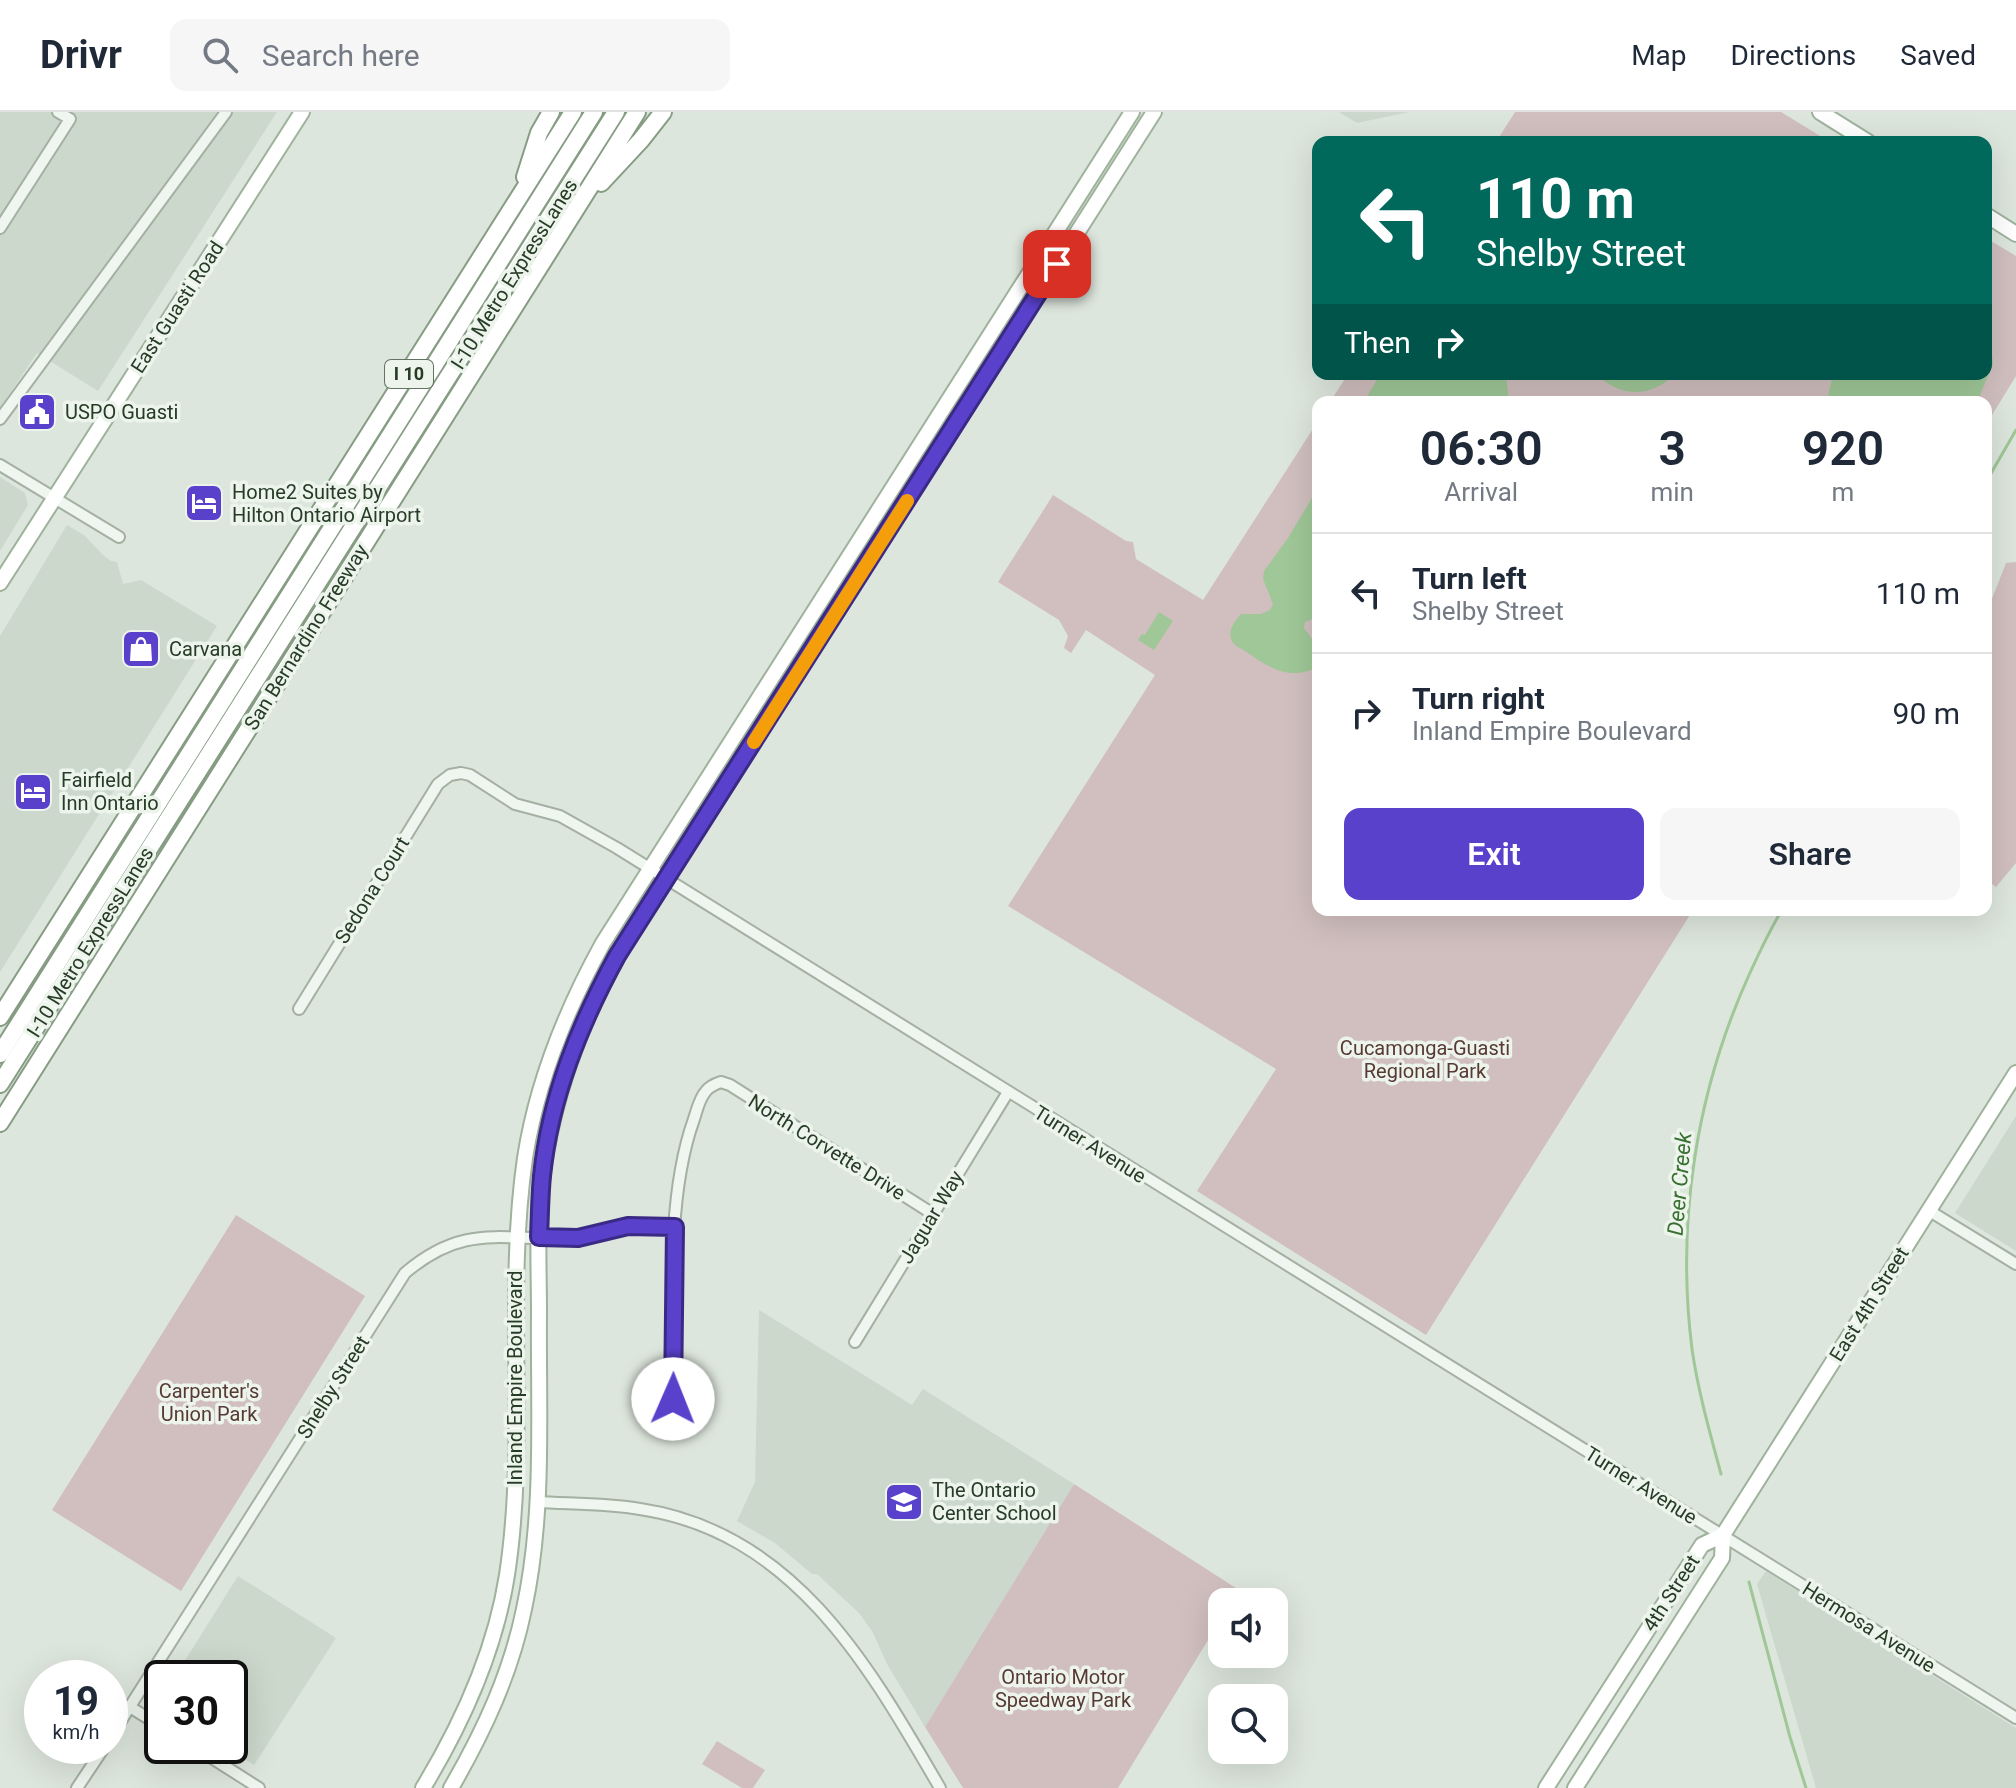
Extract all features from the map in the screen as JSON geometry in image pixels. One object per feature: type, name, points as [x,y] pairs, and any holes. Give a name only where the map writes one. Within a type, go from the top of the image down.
[{"type":"highway","points":[[517,202],[539,133],[551,112]]},
{"type":"highway","name":"I 10","points":[[0,1017],[573,112]]},
{"type":"highway","name":"I-10 Metro ExpressLanes","points":[[0,1054],[594,112]]},
{"type":"highway","name":"I-10 Metro ExpressLanes","points":[[0,1084],[616,112]]},
{"type":"highway","name":"San Bernardino Freeway","points":[[0,1123],[637,112]]},
{"type":"highway","points":[[575,211],[663,112]]},
{"type":"main road","name":"East Guasti Road","points":[[0,583],[302,112]]},
{"type":"main road","name":"Inland Empire Boulevard","points":[[423,1788],[454,1734],[482,1670],[506,1577],[515,1501],[517,1237],[525,1159],[548,1062],[564,1020],[591,965],[650,869],[1132,112]]},
{"type":"main road","name":"Inland Empire Boulevard","points":[[451,1788],[492,1709],[515,1645],[530,1578],[537,1502],[542,1175],[553,1117],[581,1026],[666,879],[1154,112]]},
{"type":"main road","points":[[1820,112],[1858,136]]},
{"type":"main road","points":[[1992,219],[2016,234]]},
{"type":"main road","name":"East 4th Street","points":[[1723,1535],[2016,1073]]},
{"type":"main road","points":[[515,1501],[537,1502]]},
{"type":"main road","name":"4th Street","points":[[1546,1788],[1702,1545],[1723,1535],[1722,1558],[1575,1788]]},
{"type":"street","points":[[0,228],[70,119],[58,112]]},
{"type":"street","points":[[0,419],[226,112]]},
{"type":"street","points":[[0,465],[119,537]]},
{"type":"street","name":"Turner Avenue","points":[[450,775],[470,775],[515,804],[560,816],[650,869],[1723,1535]]},
{"type":"street","name":"Sedona Court","points":[[299,1009],[438,784],[450,775]]},
{"type":"street","name":"North Corvette Drive","points":[[675,1227],[687,1137],[701,1098],[712,1085],[721,1082],[933,1214]]},
{"type":"street","name":"Jaguar Way","points":[[855,1342],[1008,1092]]},
{"type":"street","points":[[1928,1210],[2016,1264]]},
{"type":"street","name":"Shelby Street","points":[[128,1710],[405,1273],[423,1258],[459,1240],[482,1237],[578,1238],[628,1226],[675,1227]]},
{"type":"street","points":[[673,1399],[675,1227]]},
{"type":"street","points":[[537,1502],[642,1509],[686,1520],[733,1540],[773,1565],[804,1592],[846,1637],[940,1788]]},
{"type":"street","name":"Hermosa Avenue","points":[[1723,1535],[2016,1718]]},
{"type":"street","points":[[130,1707],[144,1716]]},
{"type":"street","points":[[77,1788],[93,1764]]},
{"type":"street","points":[[221,1764],[259,1788]]},
{"type":"shaded area","points":[[0,112],[277,112],[98,391],[37,353],[0,408]]},
{"type":"shaded area","points":[[1339,112],[1409,112],[1357,123]]},
{"type":"shaded area","points":[[1377,380],[1507,380],[1508,396],[1367,396]]},
{"type":"shaded area","points":[[1604,380],[1668,380],[1656,388],[1636,392],[1616,388]]},
{"type":"shaded area","points":[[1832,380],[1986,380],[1980,396],[1828,396]]},
{"type":"shaded area","points":[[0,477],[25,493],[28,505],[0,551]]},
{"type":"shaded area","points":[[1312,498],[1312,619],[1305,622],[1304,628],[1312,639],[1312,669],[1299,673],[1264,664],[1237,646],[1231,637],[1234,623],[1241,614],[1261,614],[1270,610],[1273,604],[1263,579],[1264,571]]},
{"type":"shaded area","points":[[67,525],[84,535],[104,556],[117,562],[123,584],[141,580],[217,626],[0,972],[0,636]]},
{"type":"shaded area","points":[[1159,612],[1173,621],[1154,650],[1138,640],[1142,634],[1145,635]]},
{"type":"shaded area","points":[[2016,1116],[2016,1251],[1955,1213]]},
{"type":"shaded area","name":"The Ontario Center School","points":[[759,1310],[912,1405],[923,1389],[1074,1484],[925,1727],[859,1613],[817,1574],[812,1574],[775,1543],[737,1521],[755,1482]]},
{"type":"shaded area","points":[[1766,1571],[2016,1728],[2016,1788],[1816,1788],[1757,1584]]},
{"type":"shaded area","points":[[238,1576],[336,1638],[254,1765],[248,1761],[248,1660],[185,1660]]},
{"type":"green space","points":[[1515,112],[1781,112],[1820,136],[1500,136]]},
{"type":"green space","points":[[1992,242],[2016,256],[2016,376],[1992,415],[1992,396],[1334,396],[1344,380],[1992,380]]},
{"type":"green space","name":"Cucamonga-Guasti Regional Park","points":[[1312,430],[1312,916],[1689,916],[1426,1335],[1197,1191],[1276,1069],[1008,906],[1155,675],[1086,630],[1071,653],[1064,648],[1068,636],[1059,620],[998,582],[1053,495],[1126,541],[1133,542],[1136,559],[1203,600]]},
{"type":"green space","points":[[2016,562],[2016,863],[1996,887],[1992,884],[1992,599],[2006,563]]},
{"type":"green space","name":"Carpenter's Union Park","points":[[236,1215],[365,1296],[181,1591],[52,1510]]},
{"type":"green space","name":"Ontario Motor Speedway Park","points":[[1074,1484],[1236,1588],[1208,1588],[1208,1640],[1118,1788],[963,1788],[925,1727]]},
{"type":"green space","points":[[717,1741],[765,1770],[753,1788],[742,1788],[702,1764]]},
{"type":"waterway","name":"Deer Creek","points":[[1992,472],[2016,430]]},
{"type":"waterway","name":"Deer Creek","points":[[1721,1474],[1692,1349],[1688,1301],[1689,1206],[1703,1111],[1715,1065],[1749,975],[1778,916]]},
{"type":"waterway","name":"Deer Creek","points":[[1749,1582],[1806,1788]]},
{"type":"slow traffic","points":[[754,742],[907,501]]},
{"type":"place","name":"USPO Guasti","points":[[37,412]]},
{"type":"place","name":"Home2 Suites by Hilton Ontario Airport","points":[[204,503]]},
{"type":"place","name":"Carvana","points":[[141,649]]},
{"type":"place","name":"Fairfield Inn Ontario","points":[[33,792]]},
{"type":"place","name":"The Ontario Center School","points":[[904,1502]]},
{"type":"route","points":[[673,1399],[675,1227],[628,1226],[578,1238],[539,1237],[542,1175],[564,1075],[581,1026],[617,956],[1057,264]]}]
